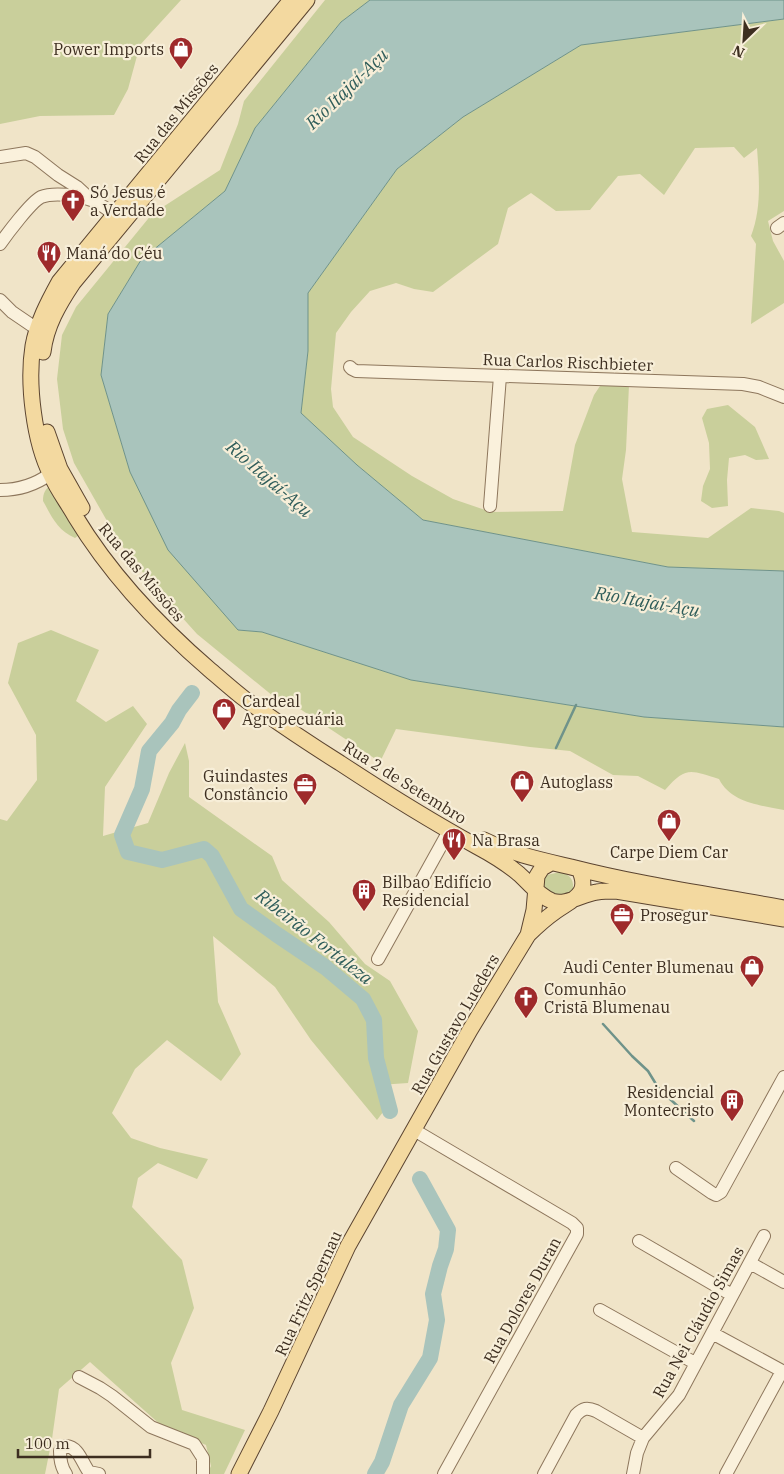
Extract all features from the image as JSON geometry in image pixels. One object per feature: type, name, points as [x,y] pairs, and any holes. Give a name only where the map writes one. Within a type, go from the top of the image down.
[{"type":"main road","name":"Rua das Missões","points":[[198,655],[176,640],[102,557],[92,535],[55,472],[38,440],[33,404],[31,364],[33,347],[37,329],[59,282],[291,0]]},
{"type":"main road","name":"Rua das Missões","points":[[55,472],[44,422],[40,378],[44,340],[61,301],[73,282],[306,0]]},
{"type":"main road","name":"Rua 2 de Setembro","points":[[198,655],[244,699],[382,791],[506,864],[544,897],[553,902],[562,902],[598,892],[616,891],[784,919]]},
{"type":"main road","name":"Rua 2 de Setembro","points":[[198,655],[249,692],[395,789],[452,824],[498,847],[520,855],[601,874],[784,908]]},
{"type":"main road","points":[[536,890],[535,880],[537,876],[542,868],[551,863]]},
{"type":"main road","points":[[574,899],[580,894],[582,888],[583,881],[579,869]]},
{"type":"main road","name":"Rua Gustavo Lueders","points":[[528,935],[536,890]]},
{"type":"main road","name":"Rua Gustavo Lueders","points":[[414,1130],[470,1030],[528,935],[546,918],[574,899]]},
{"type":"main road","name":"Rua Fritz Spernau","points":[[238,1474],[271,1411],[348,1246],[414,1130]]},
{"type":"street","points":[[0,156],[26,154],[35,157],[77,187],[90,200]]},
{"type":"street","points":[[0,244],[4,229],[18,222],[27,209],[40,198],[54,195],[90,200],[114,214]]},
{"type":"street","points":[[0,300],[12,312],[37,329]]},
{"type":"street","name":"Rua Carlos Rischbieter","points":[[350,367],[356,370],[743,384],[759,387],[784,396]]},
{"type":"street","points":[[490,506],[500,376]]},
{"type":"street","points":[[0,490],[33,485],[55,472]]},
{"type":"street","points":[[378,958],[449,831]]},
{"type":"street","points":[[676,1168],[712,1193],[721,1192],[784,1077]]},
{"type":"street","name":"Rua Dolores Duran","points":[[414,1130],[572,1223],[577,1228],[577,1234],[444,1474]]},
{"type":"street","name":"Rua Nei Cláudio Simas","points":[[632,1474],[643,1438],[679,1395],[764,1236]]},
{"type":"street","points":[[639,1241],[732,1295]]},
{"type":"street","points":[[750,1263],[784,1282]]},
{"type":"street","points":[[600,1310],[695,1363]]},
{"type":"street","points":[[712,1333],[783,1372],[726,1474]]},
{"type":"street","points":[[79,1377],[112,1396],[151,1427],[194,1444],[203,1458],[203,1474]]},
{"type":"street","points":[[544,1474],[576,1415],[584,1408],[596,1411],[643,1438]]},
{"type":"street","points":[[66,1474],[60,1460],[60,1451],[66,1446],[70,1446],[76,1451],[89,1472],[99,1474]]},
{"type":"green space","points":[[0,0],[181,0],[140,45],[128,89],[114,115],[40,116],[0,124]]},
{"type":"green space","points":[[325,0],[370,0],[341,22],[255,128],[225,191],[141,260],[108,314],[101,375],[130,472],[238,630],[262,632],[411,680],[644,717],[784,727],[784,810],[747,802],[731,793],[719,779],[695,772],[689,772],[678,777],[665,790],[638,776],[613,775],[570,751],[396,729],[380,762],[294,705],[273,696],[197,634],[152,584],[119,542],[74,463],[63,429],[57,379],[62,335],[76,307],[152,214],[220,170],[238,124],[244,101]]},
{"type":"green space","points":[[784,19],[784,211],[768,221],[773,241],[784,261],[784,303],[751,324],[756,244],[751,236],[757,215],[759,192],[757,148],[744,158],[734,147],[695,148],[664,195],[640,174],[618,176],[590,210],[556,211],[531,193],[508,208],[498,244],[433,292],[414,289],[396,283],[370,291],[351,312],[336,333],[331,389],[333,407],[353,437],[412,476],[453,499],[491,512],[563,511],[575,445],[594,395],[600,386],[629,385],[626,450],[622,479],[632,532],[708,538],[751,508],[779,511],[784,513],[784,571],[668,567],[423,520],[357,465],[301,413],[308,351],[308,293],[397,169],[463,117],[581,45]]},
{"type":"green space","points":[[728,405],[755,427],[769,459],[756,460],[745,455],[729,458],[727,480],[728,506],[712,508],[701,501],[703,486],[710,469],[709,443],[702,418],[707,409]]},
{"type":"green space","points":[[52,484],[79,535],[75,538],[59,527],[43,501],[45,491]]},
{"type":"green space","points":[[51,630],[99,650],[76,701],[106,722],[133,706],[147,724],[105,787],[103,836],[148,823],[169,773],[185,743],[189,761],[189,797],[272,856],[282,880],[329,922],[365,964],[390,981],[418,1031],[408,1083],[379,1085],[386,1108],[377,1120],[311,1040],[275,987],[213,936],[218,1002],[241,1054],[221,1081],[167,1040],[135,1069],[112,1113],[131,1138],[160,1148],[208,1159],[197,1179],[158,1163],[138,1178],[132,1207],[182,1260],[194,1308],[171,1363],[182,1410],[245,1430],[224,1474],[207,1474],[211,1466],[206,1445],[163,1427],[90,1362],[59,1389],[45,1474],[0,1474],[0,819],[7,821],[37,780],[36,735],[8,683],[18,643]]},
{"type":"green space","points":[[560,872],[571,879],[573,891],[566,895],[554,896],[544,888],[543,880],[547,875]]},
{"type":"water","name":"Rio Itajaí-Açu","points":[[370,0],[784,0],[784,19],[581,45],[463,117],[397,169],[308,293],[308,351],[301,413],[357,465],[423,520],[668,567],[784,571],[784,727],[644,717],[411,680],[262,632],[238,630],[168,550],[130,472],[101,375],[108,314],[141,260],[225,191],[255,128],[341,22]]},
{"type":"waterway","name":"Ribeirão Fortaleza","points":[[192,693],[172,723],[149,751],[142,789],[122,835],[128,852],[162,860],[204,849],[212,856],[241,909],[325,967],[363,999],[374,1020],[376,1058],[390,1111]]},
{"type":"waterway","points":[[556,748],[576,705]]},
{"type":"waterway","points":[[603,1024],[648,1071],[659,1089],[694,1121]]},
{"type":"waterway","name":"Ribeirão Fortaleza","points":[[375,1474],[382,1462],[401,1405],[430,1358],[437,1320],[433,1294],[446,1249],[448,1230],[420,1179]]},
{"type":"place","name":"Power Imports","points":[[181,70]]},
{"type":"place","name":"Só Jesus é a Verdade","points":[[73,222]]},
{"type":"place","name":"Maná do Céu","points":[[49,274]]},
{"type":"place","name":"Cardeal Agropecuária","points":[[224,731]]},
{"type":"place","name":"Autoglass","points":[[522,803]]},
{"type":"place","name":"Guindastes Constâncio","points":[[305,806]]},
{"type":"place","name":"Carpe Diem Car","points":[[669,842]]},
{"type":"place","name":"Na Brasa","points":[[454,861]]},
{"type":"place","name":"Bilbao Edifício Residencial","points":[[364,912]]},
{"type":"place","name":"Prosegur","points":[[622,936]]},
{"type":"place","name":"Audi Center Blumenau","points":[[752,988]]},
{"type":"place","name":"Comunhão Cristã Blumenau","points":[[526,1019]]},
{"type":"place","name":"Residencial Montecristo","points":[[732,1122]]}]
